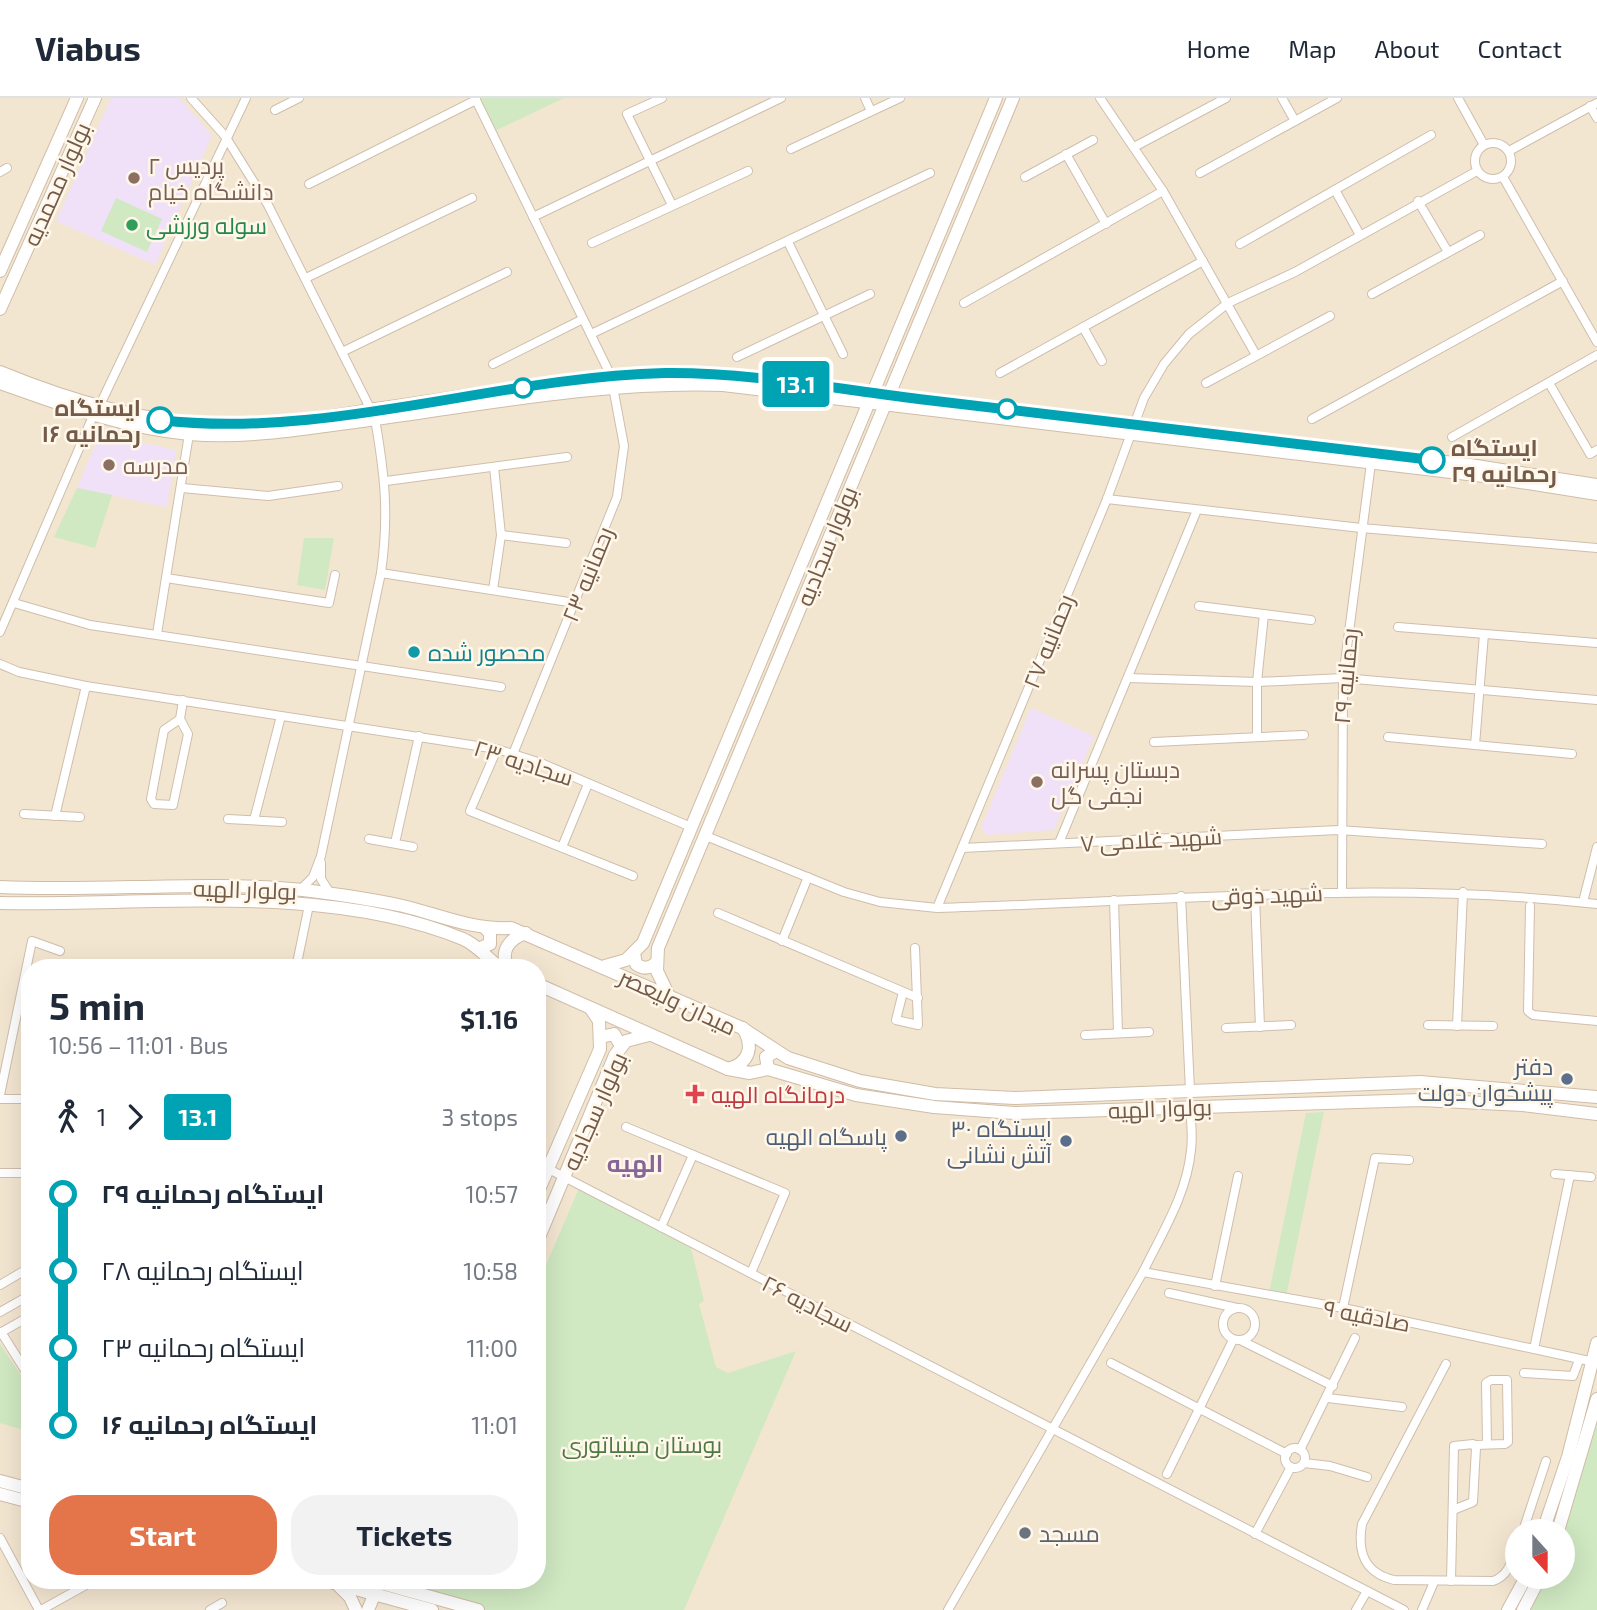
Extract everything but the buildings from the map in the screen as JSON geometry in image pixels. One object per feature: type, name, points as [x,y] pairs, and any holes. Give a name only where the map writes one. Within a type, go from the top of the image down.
[{"type":"main road","name":"بولوار محمدیه","points":[[0,271],[78,98]]},
{"type":"main road","name":"بولوار محمدیه","points":[[0,309],[95,98]]},
{"type":"main road","name":"بولوار سجادیه","points":[[634,953],[643,943],[996,98]]},
{"type":"main road","name":"بولوار سجادیه","points":[[656,963],[658,947],[1013,98]]},
{"type":"main road","points":[[0,372],[96,411],[160,420],[228,426],[373,415]]},
{"type":"main road","points":[[0,383],[96,411],[190,434],[296,430],[373,415],[667,373],[724,376],[869,399],[1597,485]]},
{"type":"main road","points":[[1372,458],[1597,494]]},
{"type":"main road","name":"بولوار الهیه","points":[[0,887],[41,889],[231,885],[300,890],[403,906],[486,929]]},
{"type":"main road","name":"بولوار الهیه","points":[[0,903],[230,901],[309,905],[409,923],[463,939],[480,948]]},
{"type":"main road","name":"میدان ولیعصر","points":[[486,929],[511,928],[526,933],[743,1028],[749,1039],[748,1055],[737,1066],[728,1069],[546,988]]},
{"type":"main road","points":[[486,929],[491,939],[489,944],[480,948],[492,959]]},
{"type":"main road","points":[[506,959],[504,953],[508,943],[526,933]]},
{"type":"main road","points":[[634,953],[634,959],[641,967],[646,968],[656,963],[659,977],[668,994]]},
{"type":"main road","points":[[604,966],[618,964],[634,953]]},
{"type":"main road","name":"بولوار سجادیه","points":[[546,1160],[600,1049],[599,1021],[590,1008]]},
{"type":"main road","name":"بولوار الهیه","points":[[743,1028],[788,1058],[860,1081],[935,1094],[1015,1098],[1420,1082],[1597,1097]]},
{"type":"main road","points":[[601,1037],[614,1034],[621,1046]]},
{"type":"main road","name":"بولوار سجادیه","points":[[546,1220],[621,1046],[634,1037],[649,1035]]},
{"type":"main road","points":[[768,1069],[765,1057],[776,1051]]},
{"type":"main road","name":"بولوار الهیه","points":[[728,1069],[750,1073],[768,1069],[856,1095],[934,1108],[1014,1113],[1421,1100],[1522,1105],[1597,1114]]},
{"type":"main road","points":[[1189,1091],[1191,1107]]},
{"type":"main road","points":[[1547,1519],[1568,1457],[1589,1361],[1597,1343]]},
{"type":"main road","points":[[1562,1519],[1597,1399]]},
{"type":"main road","points":[[0,1481],[21,1487]]},
{"type":"main road","points":[[0,1494],[21,1500]]},
{"type":"main road","points":[[343,1589],[356,1610]]},
{"type":"main road","points":[[383,1589],[420,1594],[478,1610]]},
{"type":"main road","points":[[368,1610],[383,1589]]},
{"type":"main road","points":[[383,1589],[432,1610]]},
{"type":"main road","points":[[416,1589],[420,1594]]},
{"type":"main road","points":[[1508,1610],[1519,1589]]},
{"type":"main road","points":[[1523,1610],[1534,1589]]},
{"type":"street","points":[[191,98],[225,136],[268,205],[306,278],[373,415],[386,481],[386,536],[381,573],[349,727],[321,856],[313,877],[300,890]]},
{"type":"street","points":[[0,632],[96,411],[225,136],[246,98]]},
{"type":"street","points":[[275,110],[299,98]]},
{"type":"street","points":[[662,98],[627,114],[672,205]]},
{"type":"street","points":[[533,217],[781,98]]},
{"type":"street","points":[[865,98],[871,111]]},
{"type":"street","points":[[791,149],[900,98]]},
{"type":"street","points":[[1100,98],[1136,146],[1256,355]]},
{"type":"street","points":[[1136,146],[1226,98]]},
{"type":"street","points":[[1282,98],[1295,121]]},
{"type":"street","points":[[1199,173],[1337,98]]},
{"type":"street","points":[[1458,98],[1484,145]]},
{"type":"street","points":[[309,184],[475,99]]},
{"type":"street","name":"رحمانیه ۲۳","points":[[475,99],[612,382],[622,427],[623,465],[613,508],[513,754]]},
{"type":"street","points":[[1509,151],[1594,105],[1597,118]]},
{"type":"street","points":[[1240,244],[1431,135]]},
{"type":"street","points":[[1025,177],[1093,140]]},
{"type":"street","points":[[1498,143],[1509,151],[1511,165],[1503,177],[1489,179],[1477,170],[1475,156],[1484,145],[1498,143]]},
{"type":"street","points":[[1066,154],[1106,224]]},
{"type":"street","name":"رحمانیه ۲۷","points":[[937,908],[1107,499],[1144,398],[1164,364],[1189,334],[1228,303],[1295,272],[1477,170]]},
{"type":"street","points":[[592,243],[748,171]]},
{"type":"street","points":[[590,334],[930,173]]},
{"type":"street","points":[[1503,177],[1597,342]]},
{"type":"street","points":[[1335,190],[1360,235]]},
{"type":"street","points":[[964,303],[1163,191]]},
{"type":"street","points":[[306,278],[472,198]]},
{"type":"street","points":[[1418,201],[1448,252]]},
{"type":"street","points":[[1372,294],[1480,234]]},
{"type":"street","points":[[788,242],[843,354]]},
{"type":"street","points":[[1000,373],[1203,261]]},
{"type":"street","points":[[342,352],[507,271]]},
{"type":"street","points":[[1311,419],[1563,281]]},
{"type":"street","points":[[737,356],[870,294]]},
{"type":"street","points":[[1206,383],[1330,316]]},
{"type":"street","points":[[493,364],[583,319]]},
{"type":"street","points":[[1083,327],[1102,360]]},
{"type":"street","points":[[1452,437],[1597,355]]},
{"type":"street","points":[[1549,383],[1590,454],[1597,450]]},
{"type":"street","points":[[157,634],[190,434]]},
{"type":"street","points":[[386,481],[567,457]]},
{"type":"street","name":"رحمانیه ۲۹","points":[[1342,891],[1339,830],[1343,678],[1372,458]]},
{"type":"street","points":[[493,590],[501,535],[494,467]]},
{"type":"street","points":[[182,488],[268,496],[338,486]]},
{"type":"street","points":[[1107,499],[1361,528],[1597,548]]},
{"type":"street","points":[[1059,844],[1197,510]]},
{"type":"street","points":[[501,535],[565,543]]},
{"type":"street","points":[[381,573],[575,603]]},
{"type":"street","points":[[166,578],[329,603],[335,575]]},
{"type":"street","points":[[14,603],[90,625],[501,687]]},
{"type":"street","points":[[1199,606],[1311,620]]},
{"type":"street","points":[[1257,737],[1257,682],[1264,614]]},
{"type":"street","points":[[1398,627],[1597,643]]},
{"type":"street","points":[[1475,745],[1484,634]]},
{"type":"street","name":"سجادیه ۲۳","points":[[0,664],[19,672],[86,686],[497,749],[588,783],[691,827]]},
{"type":"street","points":[[1128,678],[1257,682],[1343,678],[1597,700]]},
{"type":"street","points":[[55,816],[86,686]]},
{"type":"street","points":[[180,719],[164,730],[151,799],[154,804],[173,804],[188,734],[180,719],[183,700]]},
{"type":"street","points":[[254,820],[281,716]]},
{"type":"street","points":[[1154,742],[1304,735]]},
{"type":"street","points":[[395,844],[419,736]]},
{"type":"street","points":[[1388,737],[1572,754]]},
{"type":"street","points":[[497,749],[470,811],[633,876]]},
{"type":"street","points":[[562,847],[588,783]]},
{"type":"street","points":[[24,814],[80,817]]},
{"type":"street","points":[[229,819],[282,821]]},
{"type":"street","name":"شهید غلامی ۷","points":[[962,848],[1339,830],[1542,844]]},
{"type":"street","name":"شهید ذوقی","points":[[706,836],[808,877],[880,902],[937,908],[1342,891],[1463,892],[1597,904]]},
{"type":"street","points":[[369,839],[413,847]]},
{"type":"street","points":[[1583,902],[1597,847]]},
{"type":"street","points":[[321,856],[321,878],[330,893]]},
{"type":"street","points":[[782,941],[808,877]]},
{"type":"street","points":[[1457,1026],[1463,892]]},
{"type":"street","points":[[1255,895],[1260,1027]]},
{"type":"street","points":[[1181,896],[1189,1091]]},
{"type":"street","points":[[1114,900],[1118,1033]]},
{"type":"street","points":[[298,959],[309,905]]},
{"type":"street","points":[[1530,906],[1528,1011],[1533,1015],[1597,1021]]},
{"type":"street","points":[[718,914],[918,998]]},
{"type":"street","points":[[28,959],[32,941],[60,951]]},
{"type":"street","points":[[903,992],[896,1020],[918,1025],[915,948]]},
{"type":"street","points":[[21,995],[0,1097],[21,1098]]},
{"type":"street","points":[[1428,1025],[1493,1026]]},
{"type":"street","points":[[1226,1028],[1291,1026]]},
{"type":"street","points":[[1084,1035],[1149,1032]]},
{"type":"street","points":[[948,1610],[1143,1272],[1183,1190],[1191,1150],[1191,1107]]},
{"type":"street","points":[[626,1127],[785,1193],[751,1273]]},
{"type":"street","points":[[661,1227],[693,1155]]},
{"type":"street","points":[[1343,1308],[1374,1158],[1409,1160]]},
{"type":"street","name":"سجادیه ۲۶","points":[[546,1167],[1404,1610]]},
{"type":"street","points":[[0,1173],[21,1173]]},
{"type":"street","points":[[1556,1174],[1591,1177]]},
{"type":"street","points":[[1534,1349],[1570,1175]]},
{"type":"street","points":[[1215,1286],[1238,1176]]},
{"type":"street","name":"صادقیه ۹","points":[[1143,1272],[1343,1308],[1589,1361]]},
{"type":"street","points":[[0,1285],[21,1273]]},
{"type":"street","points":[[1169,1293],[1237,1308],[1252,1314],[1256,1322],[1250,1338],[1237,1340]]},
{"type":"street","points":[[1,1308],[21,1299]]},
{"type":"street","points":[[1237,1308],[1224,1318],[1223,1327],[1237,1340],[1333,1387]]},
{"type":"street","points":[[21,1321],[0,1333],[21,1364]]},
{"type":"street","points":[[1300,1450],[1328,1398],[1355,1338]]},
{"type":"street","points":[[1167,1474],[1198,1407],[1237,1340]]},
{"type":"street","points":[[1524,1373],[1573,1376],[1589,1361]]},
{"type":"street","points":[[1111,1363],[1287,1454]]},
{"type":"street","points":[[1446,1364],[1371,1503],[1360,1538],[1363,1560],[1381,1577],[1434,1583],[1502,1578],[1505,1572]]},
{"type":"street","points":[[1451,1581],[1454,1446],[1459,1443],[1475,1445],[1487,1444],[1508,1442],[1507,1380],[1491,1380],[1486,1383],[1487,1444]]},
{"type":"street","points":[[1328,1398],[1402,1407]]},
{"type":"street","points":[[1454,1510],[1473,1502],[1475,1445]]},
{"type":"street","points":[[1293,1449],[1300,1450],[1305,1455],[1304,1463],[1298,1468],[1291,1467],[1286,1461],[1287,1454],[1293,1449]]},
{"type":"street","points":[[1527,1519],[1546,1461]]},
{"type":"street","points":[[1304,1463],[1330,1466],[1367,1477]]},
{"type":"street","points":[[1255,1534],[1291,1467]]},
{"type":"street","points":[[0,1538],[21,1576]]},
{"type":"street","points":[[1422,1610],[1434,1583]]},
{"type":"street","points":[[28,1589],[40,1610],[78,1589]]},
{"type":"street","points":[[1356,1610],[1367,1591]]},
{"type":"street","points":[[210,1610],[222,1603]]},
{"type":"shaded area","points":[[0,98],[1597,98],[1597,1610],[0,1610]]},
{"type":"shaded area","name":"پردیس ۲ دانشگاه خیام","points":[[111,98],[179,98],[212,135],[155,265],[56,221]]},
{"type":"shaded area","points":[[100,433],[176,450],[167,507],[77,488]]},
{"type":"shaded area","name":"دبستان پسرانه نجفی گل","points":[[1031,708],[1094,736],[1054,830],[987,835],[981,828]]},
{"type":"green space","points":[[480,98],[564,98],[495,131]]},
{"type":"green space","name":"سوله ورزشی","points":[[116,198],[162,219],[147,252],[101,231]]},
{"type":"green space","points":[[77,488],[112,495],[95,548],[54,537]]},
{"type":"green space","points":[[304,538],[334,538],[325,590],[297,585]]},
{"type":"green space","points":[[1324,1112],[1286,1297],[1269,1293],[1306,1113]]},
{"type":"green space","name":"بوستان مینیاتوری","points":[[579,1188],[691,1248],[704,1301],[699,1304],[716,1367],[728,1373],[796,1351],[684,1610],[487,1610],[435,1596],[428,1589],[546,1589],[546,1265]]},
{"type":"green space","points":[[0,1344],[21,1376],[21,1429],[0,1423]]},
{"type":"green space","points":[[1597,1413],[1597,1610],[1528,1610],[1539,1589],[1575,1589],[1575,1519],[1566,1519]]},
{"type":"bus line","name":"13.1","points":[[160,420],[228,426],[294,421],[611,376],[667,373],[813,386],[1432,460]]},
{"type":"place","name":"پردیس ۲ دانشگاه خیام","points":[[134,178]]},
{"type":"place","name":"سوله ورزشی","points":[[132,225]]},
{"type":"place","name":"ایستگاه رحمانیه ۱۶","points":[[160,420]]},
{"type":"place","name":"ایستگاه رحمانیه ۲۹","points":[[1432,460]]},
{"type":"place","name":"مدرسه","points":[[109,465]]},
{"type":"place","name":"محصور شده","points":[[414,652]]},
{"type":"place","name":"دبستان پسرانه نجفی گل","points":[[1037,782]]},
{"type":"place","name":"دفتر پیشخوان دولت","points":[[1567,1079]]},
{"type":"place","name":"درمانگاه الهیه","points":[[695,1094]]},
{"type":"place","name":"پاسگاه الهیه","points":[[901,1136]]},
{"type":"place","name":"ایستگاه ۳۰ آتش نشانی","points":[[1066,1141]]},
{"type":"place","name":"مسجد","points":[[1025,1533]]},
{"type":"district","name":"الهیه","points":[[635,1162]]}]
